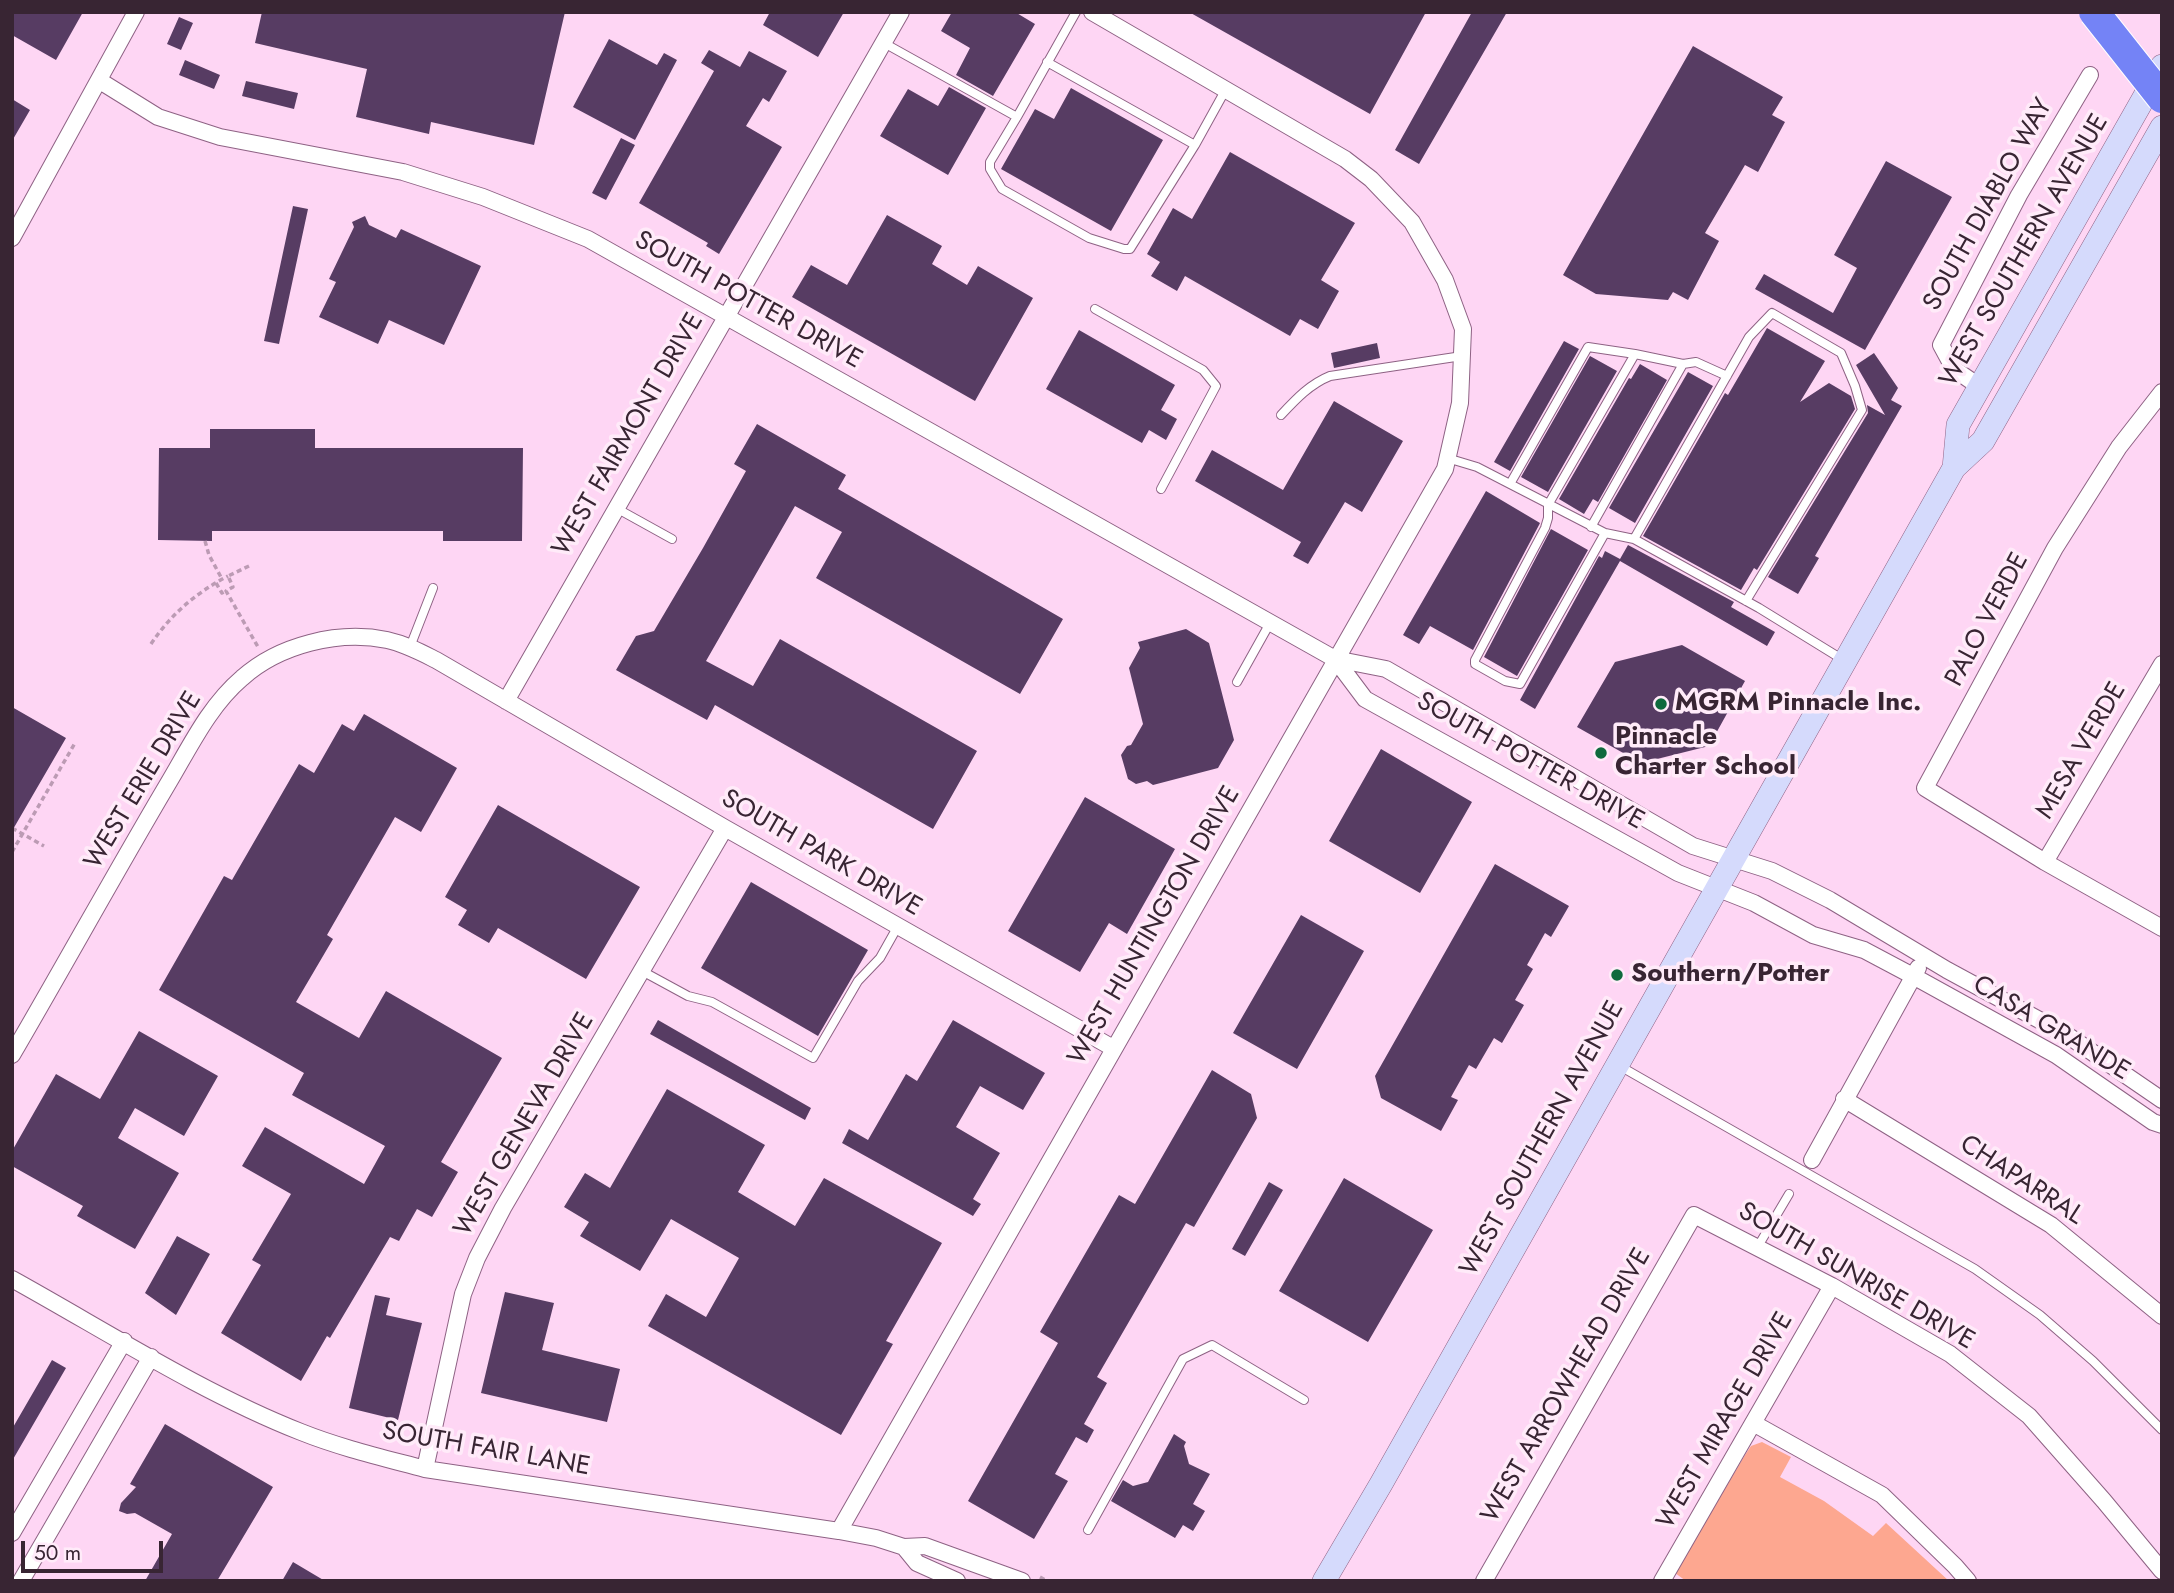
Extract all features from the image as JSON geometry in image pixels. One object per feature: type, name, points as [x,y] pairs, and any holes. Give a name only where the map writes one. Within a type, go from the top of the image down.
[{"type":"highway","points":[[2094,12],[2162,98]]},
{"type":"main road","name":"WEST SOUTHERN AVENUE","points":[[1954,468],[1958,425],[2162,66]]},
{"type":"main road","name":"WEST SOUTHERN AVENUE","points":[[1324,1581],[1954,468],[1983,441],[2162,127]]},
{"type":"street","points":[[12,238],[136,12]]},
{"type":"street","name":"WEST FAIRMONT DRIVE","points":[[506,701],[901,12]]},
{"type":"street","points":[[1092,12],[1226,89]]},
{"type":"street","name":"SOUTH DIABLO WAY","points":[[1980,387],[1954,369],[1941,345],[2019,195],[2090,75]]},
{"type":"street","name":"SOUTH POTTER DRIVE","points":[[100,81],[158,117],[220,137],[402,172],[527,214],[588,239],[1335,659],[1386,669],[1693,846],[1734,859]]},
{"type":"street","name":"WEST HUNTINGTON DRIVE","points":[[839,1531],[1445,469],[1460,403],[1463,329],[1440,270],[1424,240],[1396,204],[1346,159],[1226,89]]},
{"type":"street","name":"PALO VERDE","points":[[2162,392],[2119,447],[2055,548],[1925,788],[2045,862],[2162,928]]},
{"type":"street","name":"WEST ERIE DRIVE","points":[[12,1055],[199,730],[219,702],[242,677],[265,661],[300,645],[327,639],[386,640],[410,647],[506,701]]},
{"type":"street","name":"SOUTH POTTER DRIVE","points":[[1335,659],[1365,699],[1678,873],[1718,888]]},
{"type":"street","name":"MESA VERDE","points":[[2045,862],[2162,664]]},
{"type":"street","name":"SOUTH PARK DRIVE","points":[[506,701],[1113,1048]]},
{"type":"street","name":"WEST GENEVA DRIVE","points":[[425,1469],[463,1294],[477,1258],[503,1208],[725,828]]},
{"type":"street","name":"CASA GRANDE","points":[[1734,859],[1772,871],[1830,900],[1925,957],[2067,1035],[2162,1100]]},
{"type":"street","name":"CASA GRANDE","points":[[1718,888],[1754,903],[1813,935],[1864,950],[1913,976],[2056,1055],[2153,1122],[2162,1125]]},
{"type":"street","points":[[1812,1160],[1925,957]]},
{"type":"street","name":"CHAPARRAL","points":[[1844,1099],[2051,1225],[2162,1316]]},
{"type":"street","name":"SOUTH SUNRISE DRIVE","points":[[1694,1215],[1832,1286],[1951,1354],[2029,1416],[2105,1501],[2162,1571]]},
{"type":"street","name":"WEST ARROWHEAD DRIVE","points":[[1483,1581],[1694,1215]]},
{"type":"street","name":"SOUTH FAIR LANE","points":[[12,1279],[225,1398],[302,1433],[425,1469],[839,1531],[904,1547],[925,1546],[1022,1581]]},
{"type":"street","name":"WEST MIRAGE DRIVE","points":[[1662,1581],[1832,1286]]},
{"type":"street","points":[[12,1533],[124,1341]]},
{"type":"street","points":[[21,1581],[150,1357]]},
{"type":"street","points":[[1753,1423],[1882,1495],[1968,1581]]},
{"type":"street","name":"SOUTH FAIR LANE","points":[[904,1547],[917,1563],[957,1581]]},
{"type":"lane","points":[[1076,12],[990,162],[990,169],[1002,189],[1089,238],[1130,249],[1195,145],[1226,89]]},
{"type":"lane","points":[[884,43],[1017,117]]},
{"type":"lane","points":[[1048,62],[1195,145]]},
{"type":"lane","points":[[1094,309],[1203,370],[1216,386],[1161,489]]},
{"type":"lane","points":[[1634,539],[1749,337],[1772,313],[1841,353],[1855,386],[1861,411],[1746,601]]},
{"type":"lane","points":[[1510,484],[1588,347],[1683,364],[1696,362],[1727,376]]},
{"type":"lane","points":[[1605,533],[1520,684],[1505,681],[1475,664],[1545,528],[1549,518],[1548,505],[1634,354]]},
{"type":"lane","points":[[1281,415],[1303,392],[1331,376],[1462,356]]},
{"type":"lane","points":[[1591,527],[1683,364]]},
{"type":"lane","points":[[1447,458],[1477,467],[1591,527],[1634,539],[1746,601],[1845,662]]},
{"type":"lane","points":[[616,508],[672,539]]},
{"type":"lane","points":[[410,647],[433,588]]},
{"type":"lane","points":[[1237,682],[1270,623]]},
{"type":"lane","points":[[642,971],[688,996],[712,1002],[813,1058],[858,981],[880,958],[898,926]]},
{"type":"lane","points":[[1617,1065],[1975,1269],[2040,1315],[2093,1361],[2162,1430]]},
{"type":"lane","points":[[1758,1248],[1789,1194]]},
{"type":"lane","points":[[1088,1530],[1184,1359],[1212,1345],[1304,1400]]},
{"type":"path","points":[[205,541],[222,579]]},
{"type":"path","points":[[151,644],[176,612],[222,579],[249,566]]},
{"type":"path","points":[[216,583],[222,593],[233,587],[228,576]]},
{"type":"path","points":[[226,591],[265,661]]},
{"type":"path","points":[[12,852],[75,743]]},
{"type":"path","points":[[12,828],[44,846]]},
{"type":"path","points":[[1040,1577],[1047,1581]]},
{"type":"shaded area","points":[[1762,1442],[1791,1457],[1780,1477],[1824,1501],[1873,1536],[1886,1523],[1949,1581],[1686,1581],[1675,1573],[1745,1455],[1751,1446]]},
{"type":"building","points":[[12,12],[83,12],[56,60],[12,35]]},
{"type":"building","points":[[262,12],[565,12],[534,145],[431,122],[429,134],[356,117],[367,69],[255,43]]},
{"type":"building","points":[[770,12],[844,12],[818,57],[763,25]]},
{"type":"building","points":[[952,12],[1015,12],[1035,24],[993,96],[956,75],[970,48],[941,31]]},
{"type":"building","points":[[1189,12],[1426,12],[1370,114]]},
{"type":"building","points":[[1472,12],[1507,12],[1419,164],[1395,150]]},
{"type":"building","points":[[179,17],[193,23],[181,50],[167,44]]},
{"type":"building","points":[[609,39],[657,65],[664,53],[677,60],[635,140],[573,107]]},
{"type":"building","points":[[1693,46],[1783,97],[1772,115],[1785,122],[1758,172],[1745,165],[1705,233],[1719,241],[1688,300],[1673,292],[1668,300],[1596,294],[1563,275]]},
{"type":"building","points":[[709,50],[740,67],[749,51],[787,71],[769,102],[763,98],[746,126],[782,147],[719,254],[706,246],[708,243],[639,203],[714,71],[701,63]]},
{"type":"building","points":[[185,60],[220,75],[214,89],[179,75]]},
{"type":"building","points":[[246,81],[298,93],[294,109],[242,96]]},
{"type":"building","points":[[949,87],[986,108],[948,175],[880,136],[908,89],[938,106]]},
{"type":"building","points":[[1071,88],[1163,140],[1111,231],[1001,169],[1035,109],[1054,119]]},
{"type":"building","points":[[12,99],[30,110],[12,141]]},
{"type":"building","points":[[621,138],[635,145],[606,200],[592,193]]},
{"type":"building","points":[[1230,152],[1355,223],[1321,280],[1339,291],[1318,329],[1300,319],[1290,336],[1185,276],[1177,291],[1151,276],[1160,262],[1147,254],[1173,208],[1192,219]]},
{"type":"building","points":[[1886,161],[1952,197],[1865,350],[1755,289],[1764,274],[1833,313],[1857,268],[1834,255]]},
{"type":"building","points":[[293,206],[308,209],[279,344],[264,341]]},
{"type":"building","points":[[887,215],[942,246],[932,264],[967,285],[978,266],[1033,298],[975,401],[792,297],[811,265],[847,285]]},
{"type":"building","points":[[365,216],[369,225],[396,238],[401,229],[481,266],[444,345],[389,320],[378,344],[319,317],[336,282],[329,279],[354,227],[352,222]]},
{"type":"building","points":[[1767,328],[1825,361],[1800,402],[1829,383],[1851,396],[1855,409],[1757,570],[1754,568],[1741,590],[1643,536],[1725,393],[1728,395]]},
{"type":"building","points":[[1079,330],[1175,385],[1161,410],[1177,419],[1166,440],[1149,430],[1142,443],[1046,389]]},
{"type":"building","points":[[1564,341],[1579,349],[1510,471],[1494,462]]},
{"type":"building","points":[[1377,343],[1380,358],[1334,368],[1331,353]]},
{"type":"building","points":[[1874,353],[1898,388],[1891,400],[1902,406],[1815,556],[1819,558],[1798,594],[1768,577],[1868,413],[1867,405],[1885,415],[1856,365]]},
{"type":"building","points":[[1590,356],[1617,371],[1548,492],[1521,477]]},
{"type":"building","points":[[1640,364],[1667,380],[1598,502],[1593,499],[1584,514],[1559,499],[1629,378],[1631,379]]},
{"type":"building","points":[[1688,372],[1713,386],[1635,523],[1609,508]]},
{"type":"building","points":[[1334,401],[1403,441],[1362,512],[1345,502],[1308,564],[1293,556],[1301,542],[1195,481],[1212,450],[1283,490]]},
{"type":"building","points":[[757,424],[846,475],[838,489],[1063,619],[1020,694],[816,578],[842,532],[795,506],[706,661],[753,686],[780,639],[977,751],[933,829],[715,705],[707,720],[616,670],[636,636],[654,631],[703,548],[746,471],[734,464]]},
{"type":"building","points":[[210,429],[315,429],[315,448],[523,448],[522,541],[443,541],[443,531],[212,531],[212,541],[158,540],[159,448],[210,448]]},
{"type":"building","points":[[1486,491],[1540,523],[1473,650],[1430,626],[1419,644],[1403,635]]},
{"type":"building","points":[[1551,529],[1588,550],[1517,676],[1484,657]]},
{"type":"building","points":[[1628,545],[1734,602],[1731,607],[1775,632],[1767,646],[1620,561],[1535,709],[1520,700],[1599,556],[1602,558],[1605,551],[1620,559]]},
{"type":"building","points":[[1186,629],[1209,643],[1234,740],[1218,768],[1153,785],[1147,781],[1136,784],[1128,779],[1121,755],[1127,746],[1131,745],[1143,724],[1129,668],[1140,648],[1138,642]]},
{"type":"building","name":"MGRM Pinnacle Inc.","points":[[1682,645],[1745,681],[1709,746],[1641,763],[1577,727],[1615,662]]},
{"type":"building","points":[[12,707],[66,738],[12,831]]},
{"type":"building","points":[[364,714],[457,768],[421,832],[395,817],[327,935],[333,939],[296,1002],[359,1038],[386,991],[502,1058],[441,1162],[458,1172],[432,1217],[417,1209],[399,1241],[390,1237],[301,1381],[221,1333],[261,1265],[252,1260],[291,1194],[242,1166],[265,1127],[364,1184],[385,1146],[292,1095],[304,1073],[159,990],[224,876],[232,880],[299,764],[314,773],[342,724],[354,731]]},
{"type":"building","points":[[1381,749],[1472,802],[1420,893],[1329,841]]},
{"type":"building","points":[[1085,797],[1175,849],[1127,934],[1109,923],[1080,972],[1008,931]]},
{"type":"building","points":[[498,805],[640,887],[586,979],[498,928],[489,943],[458,925],[467,910],[445,897]]},
{"type":"building","points":[[1495,864],[1569,906],[1551,937],[1545,933],[1527,965],[1533,969],[1515,1000],[1524,1005],[1502,1043],[1494,1038],[1476,1069],[1469,1065],[1451,1097],[1458,1100],[1441,1131],[1381,1098],[1375,1076]]},
{"type":"building","points":[[751,882],[868,950],[818,1036],[701,968]]},
{"type":"building","points":[[1301,915],[1364,951],[1297,1069],[1233,1033]]},
{"type":"building","points":[[658,1020],[811,1108],[805,1120],[650,1034]]},
{"type":"building","points":[[953,1020],[1045,1073],[1023,1110],[980,1086],[956,1127],[1000,1153],[973,1199],[981,1204],[973,1216],[842,1143],[849,1129],[868,1140],[906,1074],[917,1081]]},
{"type":"building","points":[[139,1031],[218,1076],[184,1136],[135,1108],[118,1138],[179,1173],[135,1249],[77,1216],[83,1206],[12,1166],[12,1151],[56,1074],[100,1099]]},
{"type":"building","points":[[1212,1070],[1251,1094],[1257,1118],[1194,1227],[1186,1223],[1097,1377],[1107,1383],[1084,1424],[1094,1430],[1087,1443],[1076,1437],[1055,1474],[1068,1481],[1034,1539],[968,1501],[1058,1343],[1040,1332],[1119,1195],[1135,1204]]},
{"type":"building","points":[[667,1089],[765,1145],[738,1192],[795,1226],[824,1178],[942,1243],[886,1341],[893,1344],[841,1435],[648,1326],[666,1294],[706,1317],[739,1258],[671,1219],[640,1271],[580,1236],[589,1222],[564,1207],[585,1173],[610,1188]]},
{"type":"building","points":[[1344,1178],[1433,1230],[1368,1342],[1279,1291]]},
{"type":"building","points":[[1269,1182],[1283,1190],[1245,1256],[1232,1249]]},
{"type":"building","points":[[177,1236],[210,1254],[176,1315],[145,1293]]},
{"type":"building","points":[[505,1292],[554,1303],[542,1350],[620,1369],[607,1422],[481,1393]]},
{"type":"building","points":[[375,1295],[390,1298],[386,1315],[422,1323],[398,1420],[349,1408]]},
{"type":"building","points":[[52,1360],[66,1368],[12,1461],[12,1429]]},
{"type":"building","points":[[165,1424],[273,1487],[217,1581],[145,1581],[172,1534],[135,1513],[119,1511],[121,1503],[136,1487],[130,1484]]},
{"type":"building","points":[[1174,1434],[1186,1442],[1184,1446],[1189,1464],[1210,1474],[1193,1504],[1205,1511],[1193,1531],[1183,1525],[1175,1538],[1111,1501],[1123,1480],[1133,1486],[1148,1482]]},
{"type":"building","points":[[293,1562],[325,1581],[282,1581]]},
{"type":"place","name":"MGRM Pinnacle Inc.","points":[[1661,704]]},
{"type":"place","name":"Pinnacle Charter School","points":[[1601,753]]},
{"type":"place","name":"Southern/Potter","points":[[1617,975]]}]
